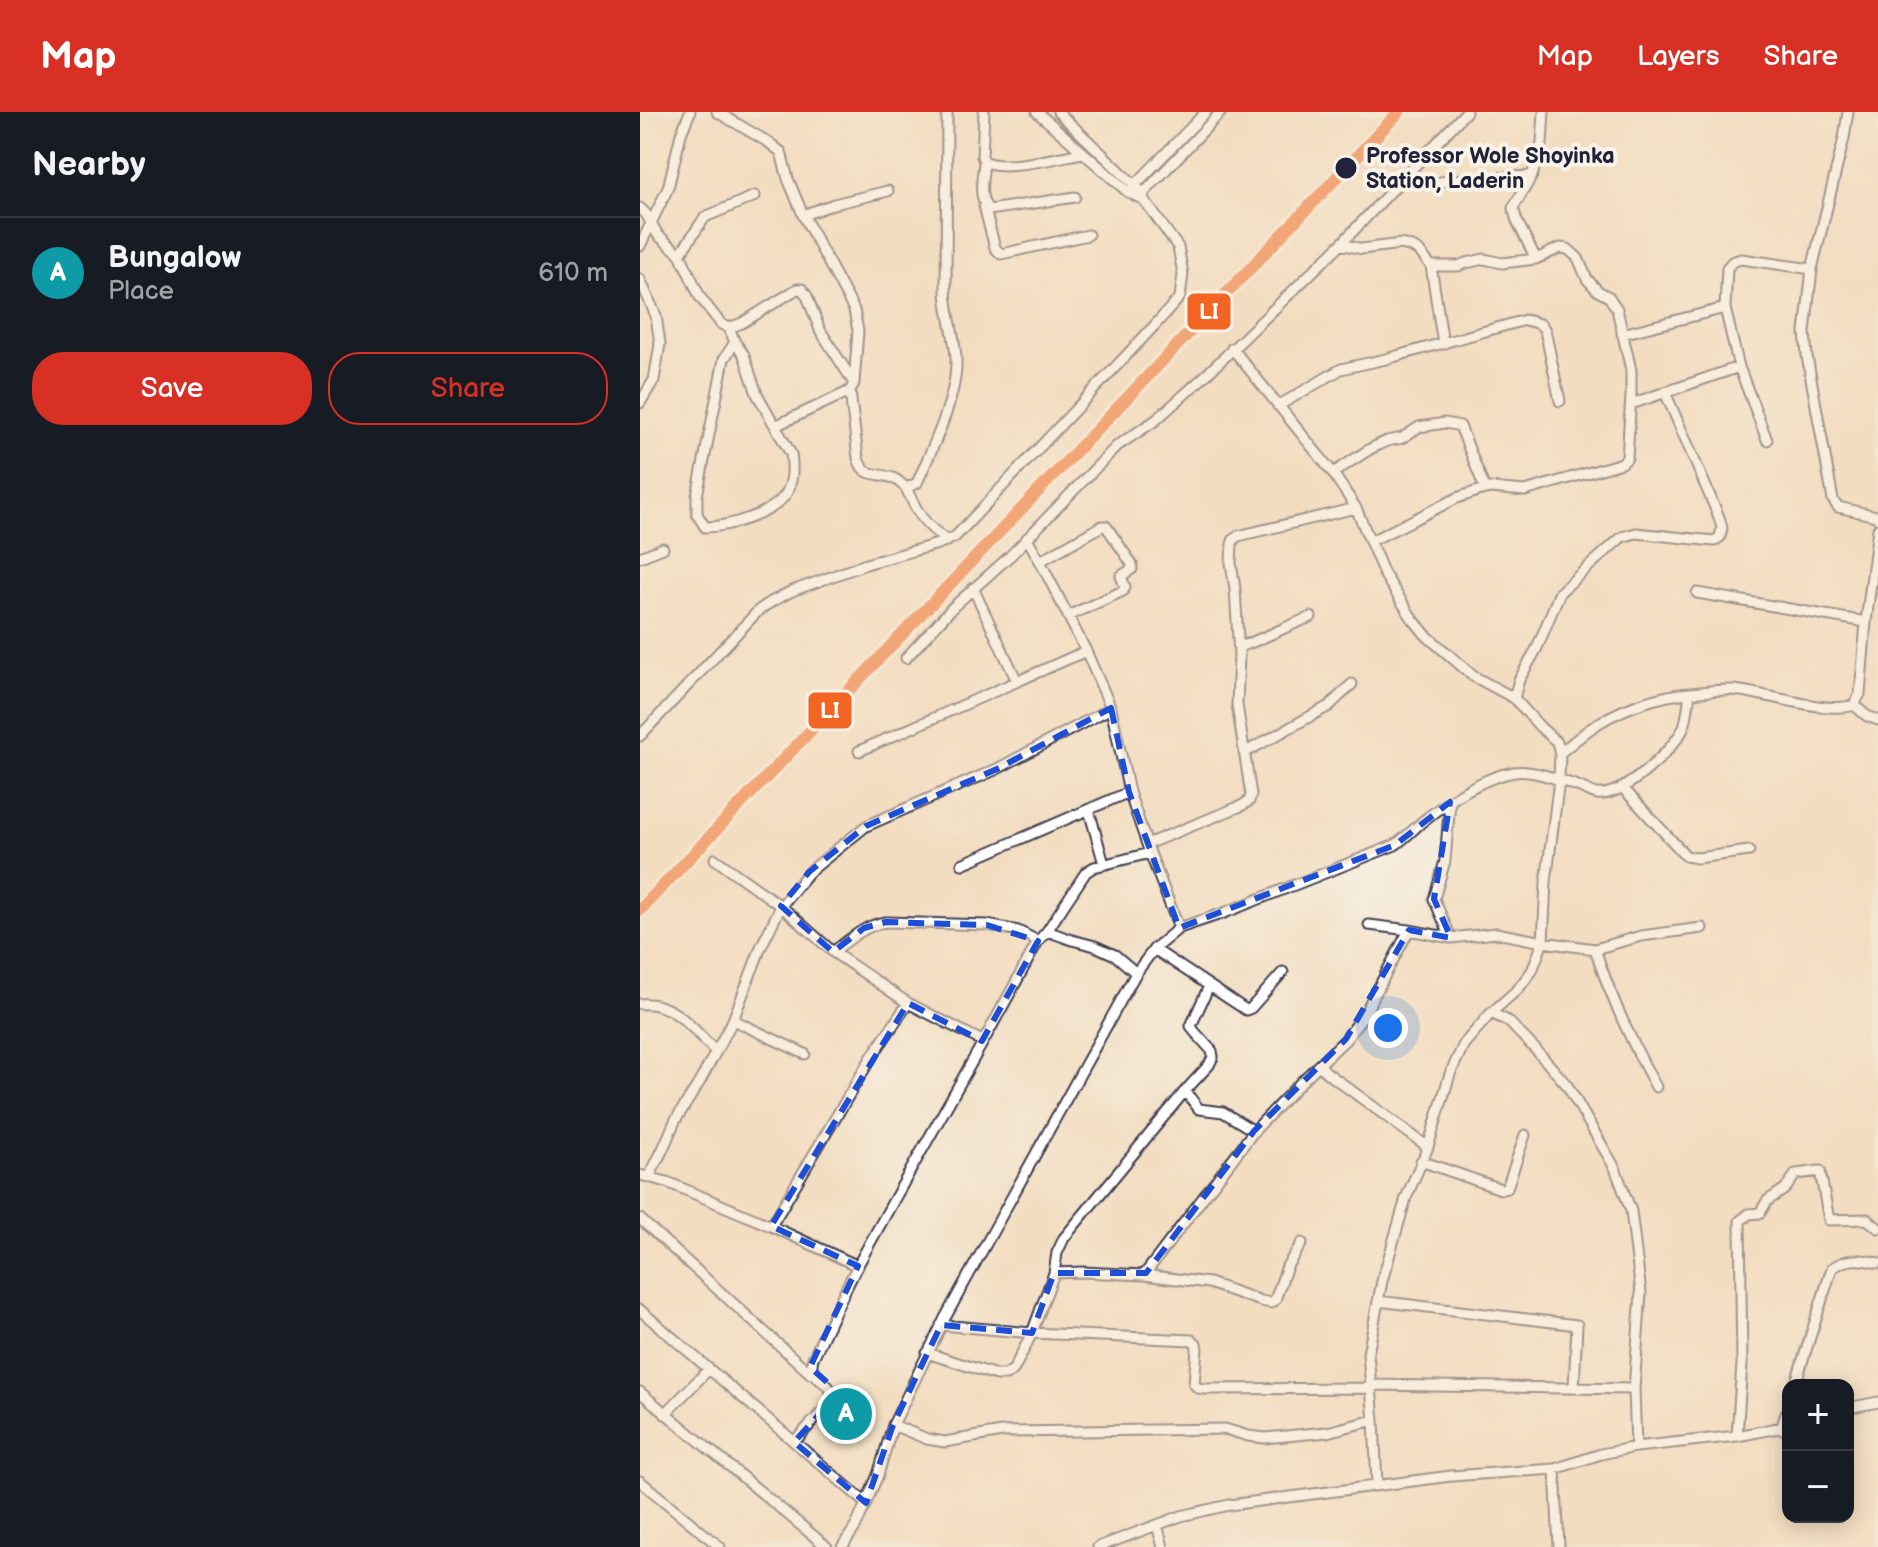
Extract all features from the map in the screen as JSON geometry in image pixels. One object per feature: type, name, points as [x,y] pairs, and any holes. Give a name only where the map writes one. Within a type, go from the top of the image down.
[{"type":"street","points":[[640,246],[668,188],[681,134],[690,112]]},
{"type":"street","points":[[717,112],[781,152],[803,215],[854,310],[858,331],[852,387],[860,466],[866,472],[895,479],[906,488],[919,516],[947,541]]},
{"type":"street","points":[[906,488],[917,483],[956,380],[946,291],[947,112]]},
{"type":"street","points":[[984,112],[982,198],[995,248],[1001,254],[1088,235]]},
{"type":"street","points":[[640,736],[759,610],[771,602],[792,591],[866,564],[955,537],[1180,297],[1183,274],[1178,247],[1142,197],[1082,153],[1037,112]]},
{"type":"street","points":[[1058,112],[1131,188]]},
{"type":"street","points":[[1131,188],[1206,112]]},
{"type":"street","points":[[1142,197],[1221,112]]},
{"type":"street","points":[[906,658],[953,607],[1027,538],[1117,446],[1156,420],[1341,244],[1466,112]]},
{"type":"street","points":[[1536,259],[1513,208],[1532,176],[1542,143],[1544,112]]},
{"type":"street","points":[[1848,112],[1812,269],[1805,332],[1833,500],[1838,507],[1878,519]]},
{"type":"street","points":[[984,161],[1018,164],[1082,153]]},
{"type":"street","points":[[1403,179],[1420,185],[1434,185],[1447,180],[1532,176]]},
{"type":"street","points":[[803,215],[888,191]]},
{"type":"street","points":[[680,254],[705,217],[755,196]]},
{"type":"street","points":[[984,206],[989,210],[1075,197]]},
{"type":"street","points":[[640,208],[658,235],[680,254],[700,297],[721,324],[729,328],[744,355],[757,394],[793,463],[786,495],[775,506],[746,519],[705,527],[697,514],[697,496],[724,359],[735,342]]},
{"type":"street","points":[[1341,244],[1362,249],[1401,244],[1419,251],[1431,266],[1443,344]]},
{"type":"street","points":[[1371,541],[1457,498],[1490,488],[1525,491],[1622,463],[1627,458],[1631,370],[1617,309],[1609,297],[1587,279],[1578,258],[1568,249],[1560,248],[1536,259],[1502,263],[1484,259],[1458,266],[1431,266]]},
{"type":"street","points":[[1767,440],[1739,367],[1725,308],[1727,268],[1741,259],[1812,269]]},
{"type":"street","points":[[640,279],[656,316],[660,344],[654,380],[640,403]]},
{"type":"street","points":[[729,328],[802,289],[820,330],[852,387]]},
{"type":"street","points":[[1622,334],[1725,308]]},
{"type":"street","points":[[1278,406],[1341,369],[1525,320],[1540,324],[1545,330],[1560,401]]},
{"type":"street","points":[[1232,348],[1333,473],[1356,508],[1384,574],[1412,618],[1426,635],[1473,676],[1514,698],[1557,742],[1560,753],[1543,942],[1532,971],[1464,1044],[1450,1074],[1428,1147],[1406,1198],[1382,1281],[1368,1354],[1377,1485]]},
{"type":"street","points":[[1631,404],[1739,367]]},
{"type":"street","points":[[775,426],[852,387]]},
{"type":"street","points":[[1514,698],[1519,680],[1537,648],[1560,592],[1622,537],[1636,533],[1714,541],[1720,537],[1722,528],[1719,517],[1665,392]]},
{"type":"street","points":[[1333,473],[1387,441],[1402,438],[1419,427],[1445,423],[1460,426],[1485,489]]},
{"type":"street","points":[[814,1376],[810,1367],[813,1358],[858,1266],[1038,941],[1086,872],[1148,849],[1249,801],[1251,795],[1237,705],[1239,647],[1231,563],[1234,539],[1356,508]]},
{"type":"street","points":[[1040,561],[1106,526],[1132,564],[1132,569],[1121,576],[1125,587],[1123,591],[1068,616]]},
{"type":"street","points":[[1560,753],[1612,716],[1677,693],[1731,690],[1837,709],[1854,705],[1860,694],[1878,529]]},
{"type":"street","points":[[1027,538],[1086,651],[1111,708],[1129,792],[1179,928]]},
{"type":"street","points":[[640,557],[663,548]]},
{"type":"street","points":[[973,588],[1017,681]]},
{"type":"street","points":[[1697,593],[1866,622]]},
{"type":"street","points":[[1239,647],[1311,617]]},
{"type":"street","points":[[859,751],[1086,651]]},
{"type":"street","points":[[1244,753],[1329,706],[1352,684]]},
{"type":"street","points":[[842,1547],[856,1526],[878,1475],[893,1425],[941,1325],[1136,973],[1154,949],[1179,928],[1395,845],[1427,818],[1488,780],[1523,772],[1559,780],[1597,794],[1622,787],[1649,768],[1682,732],[1687,720],[1690,693]]},
{"type":"street","points":[[1854,705],[1867,716],[1878,720]]},
{"type":"street","points":[[858,1266],[667,1182],[644,1176],[663,1149],[675,1121],[733,1020],[761,947],[781,906],[809,872],[866,826],[997,769],[1111,708]]},
{"type":"street","points":[[1622,787],[1686,856],[1697,858],[1749,851]]},
{"type":"street","points":[[962,864],[1129,792]]},
{"type":"street","points":[[1450,802],[1445,861],[1434,899],[1451,938]]},
{"type":"street","points":[[1089,810],[1104,864]]},
{"type":"street","points":[[715,859],[781,906],[833,952],[908,1003],[982,1041]]},
{"type":"street","points":[[833,952],[864,928],[886,922],[987,925],[1018,931],[1038,941]]},
{"type":"street","points":[[1369,925],[1451,938],[1496,933],[1595,949],[1641,936],[1702,928]]},
{"type":"street","points":[[1144,1275],[1254,1131],[1346,1039],[1364,1015],[1409,930]]},
{"type":"street","points":[[1047,931],[1115,955],[1136,973]]},
{"type":"street","points":[[1154,949],[1246,1010],[1283,972]]},
{"type":"street","points":[[1595,949],[1604,977],[1656,1087]]},
{"type":"street","points":[[927,1353],[996,1375],[1006,1375],[1014,1369],[1032,1333],[1064,1238],[1209,1065],[1212,1051],[1191,1026],[1209,986]]},
{"type":"street","points":[[640,1004],[650,1003],[677,1013],[716,1052]]},
{"type":"street","points":[[771,1226],[871,1058],[908,1003]]},
{"type":"street","points":[[1491,1013],[1508,1021],[1567,1085],[1615,1168],[1631,1211],[1641,1293],[1634,1389],[1636,1447]]},
{"type":"street","points":[[733,1020],[805,1054]]},
{"type":"street","points":[[1320,1065],[1428,1147]]},
{"type":"street","points":[[1185,1091],[1199,1109],[1223,1112],[1254,1131]]},
{"type":"street","points":[[1421,1161],[1501,1189],[1507,1188],[1525,1135]]},
{"type":"street","points":[[1737,1436],[1742,1341],[1740,1221],[1749,1214],[1760,1213],[1767,1201],[1785,1189],[1796,1174],[1820,1171],[1829,1220],[1867,1219],[1878,1228]]},
{"type":"street","points":[[640,1219],[814,1376],[829,1386],[833,1394],[831,1402],[794,1442]]},
{"type":"street","points":[[1054,1273],[1144,1275],[1209,1283],[1271,1303],[1275,1300],[1287,1266],[1302,1243]]},
{"type":"street","points":[[1797,1379],[1832,1268],[1842,1261],[1855,1258],[1878,1263]]},
{"type":"street","points":[[1378,1301],[1577,1325],[1574,1388]]},
{"type":"street","points":[[640,1310],[866,1503]]},
{"type":"street","points":[[941,1325],[1032,1333],[1192,1340],[1197,1348],[1194,1384],[1205,1389],[1634,1389]]},
{"type":"street","points":[[665,1414],[709,1369]]},
{"type":"street","points":[[640,1392],[827,1547]]},
{"type":"street","points":[[1854,1407],[1878,1402]]},
{"type":"street","points":[[893,1425],[927,1439],[945,1442],[1015,1431],[1225,1429],[1265,1438],[1327,1432],[1374,1420]]},
{"type":"street","points":[[1098,1547],[1181,1516],[1229,1505],[1377,1485],[1555,1469],[1601,1454],[1636,1447],[1782,1428]]},
{"type":"street","points":[[1555,1469],[1559,1547]]},
{"type":"street","points":[[640,1482],[720,1547]]},
{"type":"street","points":[[1157,1525],[1163,1547]]},
{"type":"highlighted area","points":[[1111,708],[1129,792],[1179,928],[1395,845],[1450,802],[1434,899],[1451,938],[1409,930],[1346,1039],[1254,1131],[1146,1273],[1054,1273],[1032,1333],[941,1325],[893,1425],[866,1503],[794,1442],[839,1393],[810,1367],[858,1266],[771,1226],[908,1003],[982,1041],[1038,941],[987,925],[886,922],[864,928],[833,952],[781,906],[809,872],[866,826],[997,769]]},
{"type":"transit line","name":"LI","points":[[640,910],[1399,112]]},
{"type":"place","name":"Professor Wole Shoyinka Station, Laderin","points":[[1346,168]]},
{"type":"place","name":"Bungalow","points":[[846,1414]]}]
